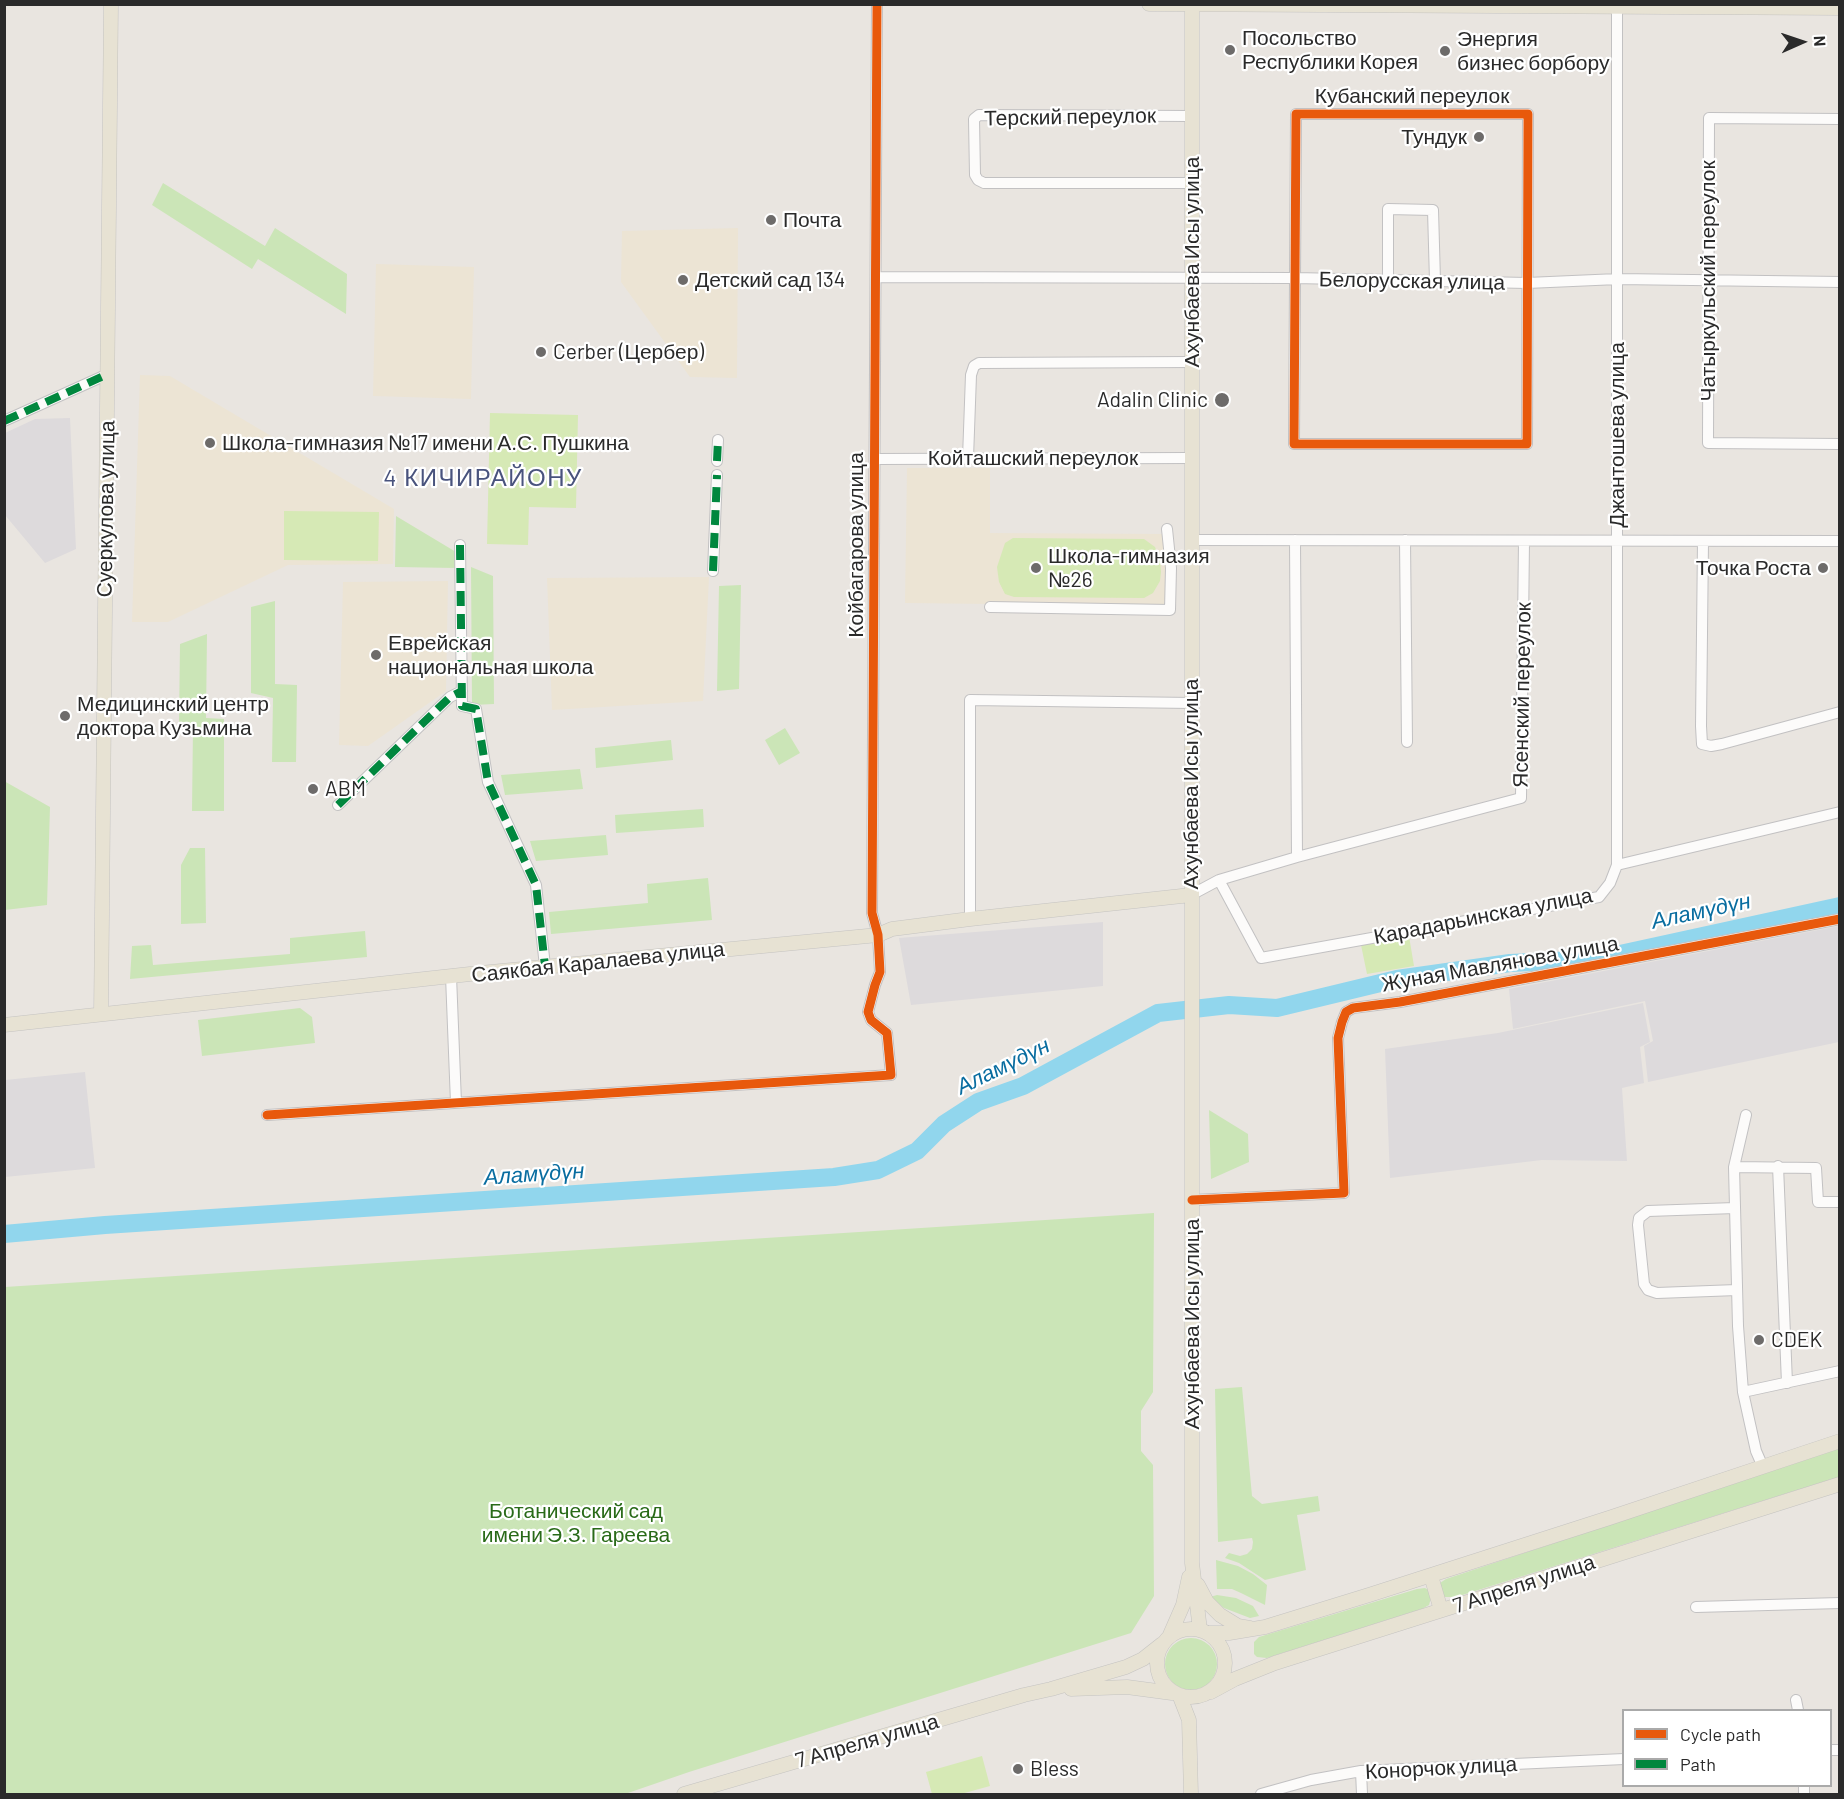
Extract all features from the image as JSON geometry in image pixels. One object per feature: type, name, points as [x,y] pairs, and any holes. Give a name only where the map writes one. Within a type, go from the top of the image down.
[{"type":"main road","name":"Суеркулова улица","points":[[101,1014],[111,4]]},
{"type":"main road","points":[[1149,4],[1839,8]]},
{"type":"main road","name":"Ахунбаева Исы улица","points":[[1192,5],[1192,1563],[1204,1631]]},
{"type":"main road","name":"Саякбая Каралаева улица","points":[[4,1025],[545,966],[878,935],[892,929],[969,919],[1191,895]]},
{"type":"main road","name":"7 Апреля улица","points":[[1204,1631],[1229,1633],[1255,1629],[1431,1576],[1839,1441]]},
{"type":"main road","name":"7 Апреля улица","points":[[1209,1693],[1235,1679],[1275,1663],[1839,1484]]},
{"type":"main road","points":[[1192,1563],[1200,1591],[1207,1602],[1220,1615],[1238,1626],[1255,1629]]},
{"type":"main road","name":"Ахунбаева Исы улица","points":[[1166,1641],[1183,1605],[1192,1563]]},
{"type":"main road","points":[[1431,1576],[1442,1610]]},
{"type":"main road","points":[[1189,1733],[1194,1718],[1209,1693],[1223,1676],[1226,1666],[1222,1647],[1216,1639],[1204,1631],[1188,1629],[1178,1631],[1166,1641],[1158,1654],[1156,1664],[1162,1683],[1176,1695],[1189,1720],[1189,1733],[1191,1794]]},
{"type":"main road","name":"7 Апреля улица","points":[[684,1794],[1126,1667],[1143,1659],[1166,1641]]},
{"type":"main road","name":"7 Апреля улица","points":[[1051,1689],[1127,1687],[1176,1695]]},
{"type":"main road","points":[[1176,1695],[1195,1698],[1209,1693]]},
{"type":"street","name":"Койбагарова улица","points":[[456,1103],[891,1075],[887,1033],[871,1020],[868,1012],[880,972],[878,935],[872,913],[877,4]]},
{"type":"street","name":"Джантошева улица","points":[[1617,5],[1617,866]]},
{"type":"street","name":"Кубанский переулок","points":[[1296,114],[1528,114],[1527,444],[1294,444],[1295,278],[1296,114]]},
{"type":"street","name":"Терский переулок","points":[[1191,116],[979,115],[974,119],[975,175],[984,183],[1192,183]]},
{"type":"street","name":"Чатыркульский переулок","points":[[1839,118],[1709,118],[1708,280],[1708,442],[1839,444]]},
{"type":"street","points":[[1388,280],[1388,209],[1433,210],[1436,281]]},
{"type":"street","name":"Белорусская улица","points":[[876,278],[1295,278],[1527,283],[1618,279],[1839,282]]},
{"type":"street","points":[[968,458],[970,375],[974,366],[979,363],[1192,362]]},
{"type":"street","points":[[4,421],[108,374]]},
{"type":"street","points":[[717,461],[718,440]]},
{"type":"street","name":"Койташский переулок","points":[[875,459],[1192,458]]},
{"type":"street","points":[[713,571],[717,475]]},
{"type":"street","points":[[990,607],[1170,610],[1172,568],[1167,529]]},
{"type":"street","points":[[1192,540],[1839,541]]},
{"type":"street","points":[[1295,540],[1297,857]]},
{"type":"street","points":[[1406,540],[1407,742]]},
{"type":"street","name":"Ясенский переулок","points":[[1219,880],[1521,798],[1524,541]]},
{"type":"street","points":[[1703,541],[1702,744],[1711,746],[1722,744],[1839,712]]},
{"type":"street","points":[[460,545],[462,706],[476,709],[488,782],[536,885],[545,966]]},
{"type":"street","points":[[338,805],[450,697],[462,691]]},
{"type":"street","points":[[969,919],[970,700],[1191,703]]},
{"type":"street","points":[[1617,866],[1839,812]]},
{"type":"street","name":"Карадарьинская улица","points":[[1219,880],[1261,958],[1599,897],[1610,883],[1617,866]]},
{"type":"street","points":[[1191,895],[1219,880]]},
{"type":"street","name":"Жуная Мавлянова улица","points":[[1192,1200],[1344,1193],[1338,1038],[1346,1012],[1353,1008],[1400,1002],[1839,919]]},
{"type":"street","points":[[267,1115],[456,1103],[451,976]]},
{"type":"street","points":[[1746,1115],[1734,1167],[1737,1290],[1743,1392],[1756,1451],[1763,1467]]},
{"type":"street","points":[[1778,1166],[1787,1383]]},
{"type":"street","points":[[1734,1167],[1816,1167],[1818,1202],[1839,1202]]},
{"type":"street","points":[[1735,1208],[1648,1211],[1639,1218],[1638,1225],[1644,1284],[1648,1290],[1657,1293],[1737,1290]]},
{"type":"street","points":[[1743,1392],[1839,1371]]},
{"type":"street","points":[[1696,1606],[1839,1603]]},
{"type":"street","name":"Конорчок улица","points":[[1261,1794],[1311,1780],[1361,1772],[1622,1759]]},
{"type":"street","points":[[1361,1772],[1362,1794]]},
{"type":"shaded area","points":[[738,228],[737,378],[690,377],[621,282],[622,231]]},
{"type":"shaded area","points":[[376,264],[474,267],[471,399],[373,396]]},
{"type":"shaded area","name":"Школа-гимназия №17 имени А.С. Пушкина","points":[[140,375],[170,376],[394,509],[393,564],[288,565],[168,622],[132,622]]},
{"type":"shaded area","points":[[70,418],[76,549],[45,563],[5,515],[5,433],[35,419]]},
{"type":"shaded area","name":"Школа-гимназия №26","points":[[907,468],[990,468],[990,533],[1167,534],[1166,606],[905,603]]},
{"type":"shaded area","points":[[709,577],[703,701],[552,710],[547,578]]},
{"type":"shaded area","points":[[448,581],[446,691],[368,746],[339,745],[343,582]]},
{"type":"shaded area","points":[[1103,922],[1103,986],[911,1005],[899,938]]},
{"type":"shaded area","points":[[1839,926],[1839,1042],[1648,1082],[1644,1046],[1653,1041],[1645,1001],[1513,1029],[1509,989]]},
{"type":"shaded area","points":[[1643,1003],[1650,1042],[1640,1047],[1644,1083],[1622,1088],[1627,1161],[1542,1160],[1390,1178],[1385,1049],[1498,1033]]},
{"type":"shaded area","points":[[85,1072],[95,1168],[5,1177],[5,1080]]},
{"type":"green space","points":[[163,183],[265,246],[275,228],[347,274],[346,314],[258,259],[252,269],[152,205]]},
{"type":"green space","points":[[490,413],[578,415],[576,508],[529,507],[528,545],[487,544]]},
{"type":"green space","points":[[284,511],[379,512],[378,561],[284,560]]},
{"type":"green space","points":[[396,516],[456,552],[456,568],[395,567]]},
{"type":"green space","points":[[1013,538],[1144,539],[1155,547],[1160,560],[1160,581],[1153,593],[1144,598],[1014,597],[1005,594],[999,582],[997,567],[1005,543]]},
{"type":"green space","points":[[471,567],[493,576],[494,704],[472,705]]},
{"type":"green space","points":[[741,585],[739,689],[717,691],[719,586]]},
{"type":"green space","points":[[275,601],[275,684],[297,685],[296,762],[272,762],[273,698],[251,693],[251,607]]},
{"type":"green space","points":[[207,634],[206,718],[224,719],[224,811],[192,811],[193,726],[179,724],[180,644]]},
{"type":"green space","points":[[785,728],[800,753],[779,765],[765,740]]},
{"type":"green space","points":[[671,740],[673,760],[596,768],[595,748]]},
{"type":"green space","points":[[580,769],[583,789],[505,795],[501,775]]},
{"type":"green space","points":[[4,781],[50,807],[47,905],[5,910]]},
{"type":"green space","points":[[703,809],[704,827],[616,833],[615,815]]},
{"type":"green space","points":[[606,835],[608,855],[536,861],[530,841]]},
{"type":"green space","points":[[190,848],[205,848],[206,923],[181,924],[181,865]]},
{"type":"green space","points":[[708,878],[712,920],[551,934],[549,912],[648,903],[647,884]]},
{"type":"green space","points":[[365,931],[367,957],[130,979],[132,946],[151,945],[153,965],[290,954],[290,938]]},
{"type":"green space","points":[[1409,936],[1414,966],[1367,974],[1361,945]]},
{"type":"green space","points":[[300,1008],[312,1017],[315,1043],[202,1056],[198,1020]]},
{"type":"green space","points":[[1209,1110],[1248,1134],[1249,1162],[1211,1179]]},
{"type":"green space","name":"Ботанический сад имени Э.З. Гареева","points":[[1154,1213],[1153,1392],[1141,1411],[1141,1451],[1153,1465],[1154,1596],[1131,1633],[625,1794],[5,1794],[5,1287]]},
{"type":"green space","points":[[1242,1387],[1252,1496],[1262,1504],[1318,1496],[1320,1511],[1297,1515],[1306,1570],[1265,1580],[1239,1563],[1225,1558],[1229,1553],[1240,1556],[1247,1554],[1252,1549],[1252,1538],[1218,1542],[1215,1389]]},
{"type":"green space","points":[[1839,1448],[1839,1477],[1456,1597],[1444,1597],[1441,1591],[1440,1583],[1446,1579]]},
{"type":"green space","points":[[1216,1560],[1238,1566],[1267,1585],[1265,1605],[1232,1589],[1217,1589]]},
{"type":"green space","points":[[1425,1588],[1430,1591],[1431,1598],[1429,1605],[1422,1609],[1267,1658],[1257,1657],[1254,1654],[1254,1642],[1259,1637]]},
{"type":"green space","points":[[1217,1595],[1236,1598],[1253,1606],[1259,1616],[1250,1618],[1224,1608],[1210,1597]]},
{"type":"green space","points":[[1191,1638],[1205,1642],[1213,1650],[1217,1664],[1213,1678],[1205,1686],[1191,1690],[1177,1686],[1169,1678],[1165,1664],[1169,1650],[1177,1642]]},
{"type":"green space","points":[[982,1756],[990,1786],[961,1794],[932,1794],[926,1772]]},
{"type":"waterway","name":"Аламүдүн","points":[[4,1234],[105,1225],[834,1177],[878,1170],[917,1151],[944,1124],[978,1102],[1023,1086],[1158,1013],[1229,1005],[1277,1008],[1397,979],[1510,963],[1597,959],[1840,906]]},
{"type":"marked path","points":[[4,421],[108,374]]},
{"type":"marked path","points":[[717,461],[718,440]]},
{"type":"marked path","points":[[713,571],[717,475]]},
{"type":"marked path","points":[[460,545],[462,706],[476,709],[488,782],[536,885],[545,966]]},
{"type":"marked path","points":[[338,805],[450,697],[462,691]]},
{"type":"cycle path","points":[[267,1115],[891,1075],[887,1033],[871,1020],[868,1012],[880,972],[878,935],[872,913],[877,4]]},
{"type":"cycle path","points":[[1296,114],[1528,114],[1527,444],[1294,444],[1296,114]]},
{"type":"cycle path","points":[[1192,1200],[1344,1193],[1338,1038],[1346,1012],[1353,1008],[1400,1002],[1840,919]]},
{"type":"place","name":"Посольство Республики Корея","points":[[1230,50]]},
{"type":"place","name":"Энергия бизнес борбору","points":[[1445,51]]},
{"type":"place","name":"Тундук","points":[[1479,137]]},
{"type":"place","name":"Почта","points":[[771,220]]},
{"type":"place","name":"Детский сад 134","points":[[683,280]]},
{"type":"place","name":"Cerber (Цербер)","points":[[541,352]]},
{"type":"place","name":"Adalin Clinic","points":[[1222,400]]},
{"type":"place","name":"Школа-гимназия №17 имени А.С. Пушкина","points":[[210,443]]},
{"type":"place","name":"Школа-гимназия №26","points":[[1036,568]]},
{"type":"place","name":"Точка Роста","points":[[1823,568]]},
{"type":"place","name":"Еврейская национальная школа","points":[[376,655]]},
{"type":"place","name":"Медицинский центр доктора Кузьмина","points":[[65,716]]},
{"type":"place","name":"ABM","points":[[313,789]]},
{"type":"place","name":"CDEK","points":[[1759,1340]]},
{"type":"place","name":"Bless","points":[[1018,1769]]},
{"type":"district","name":"4 КИЧИРАЙОНУ","points":[[483,478]]}]
